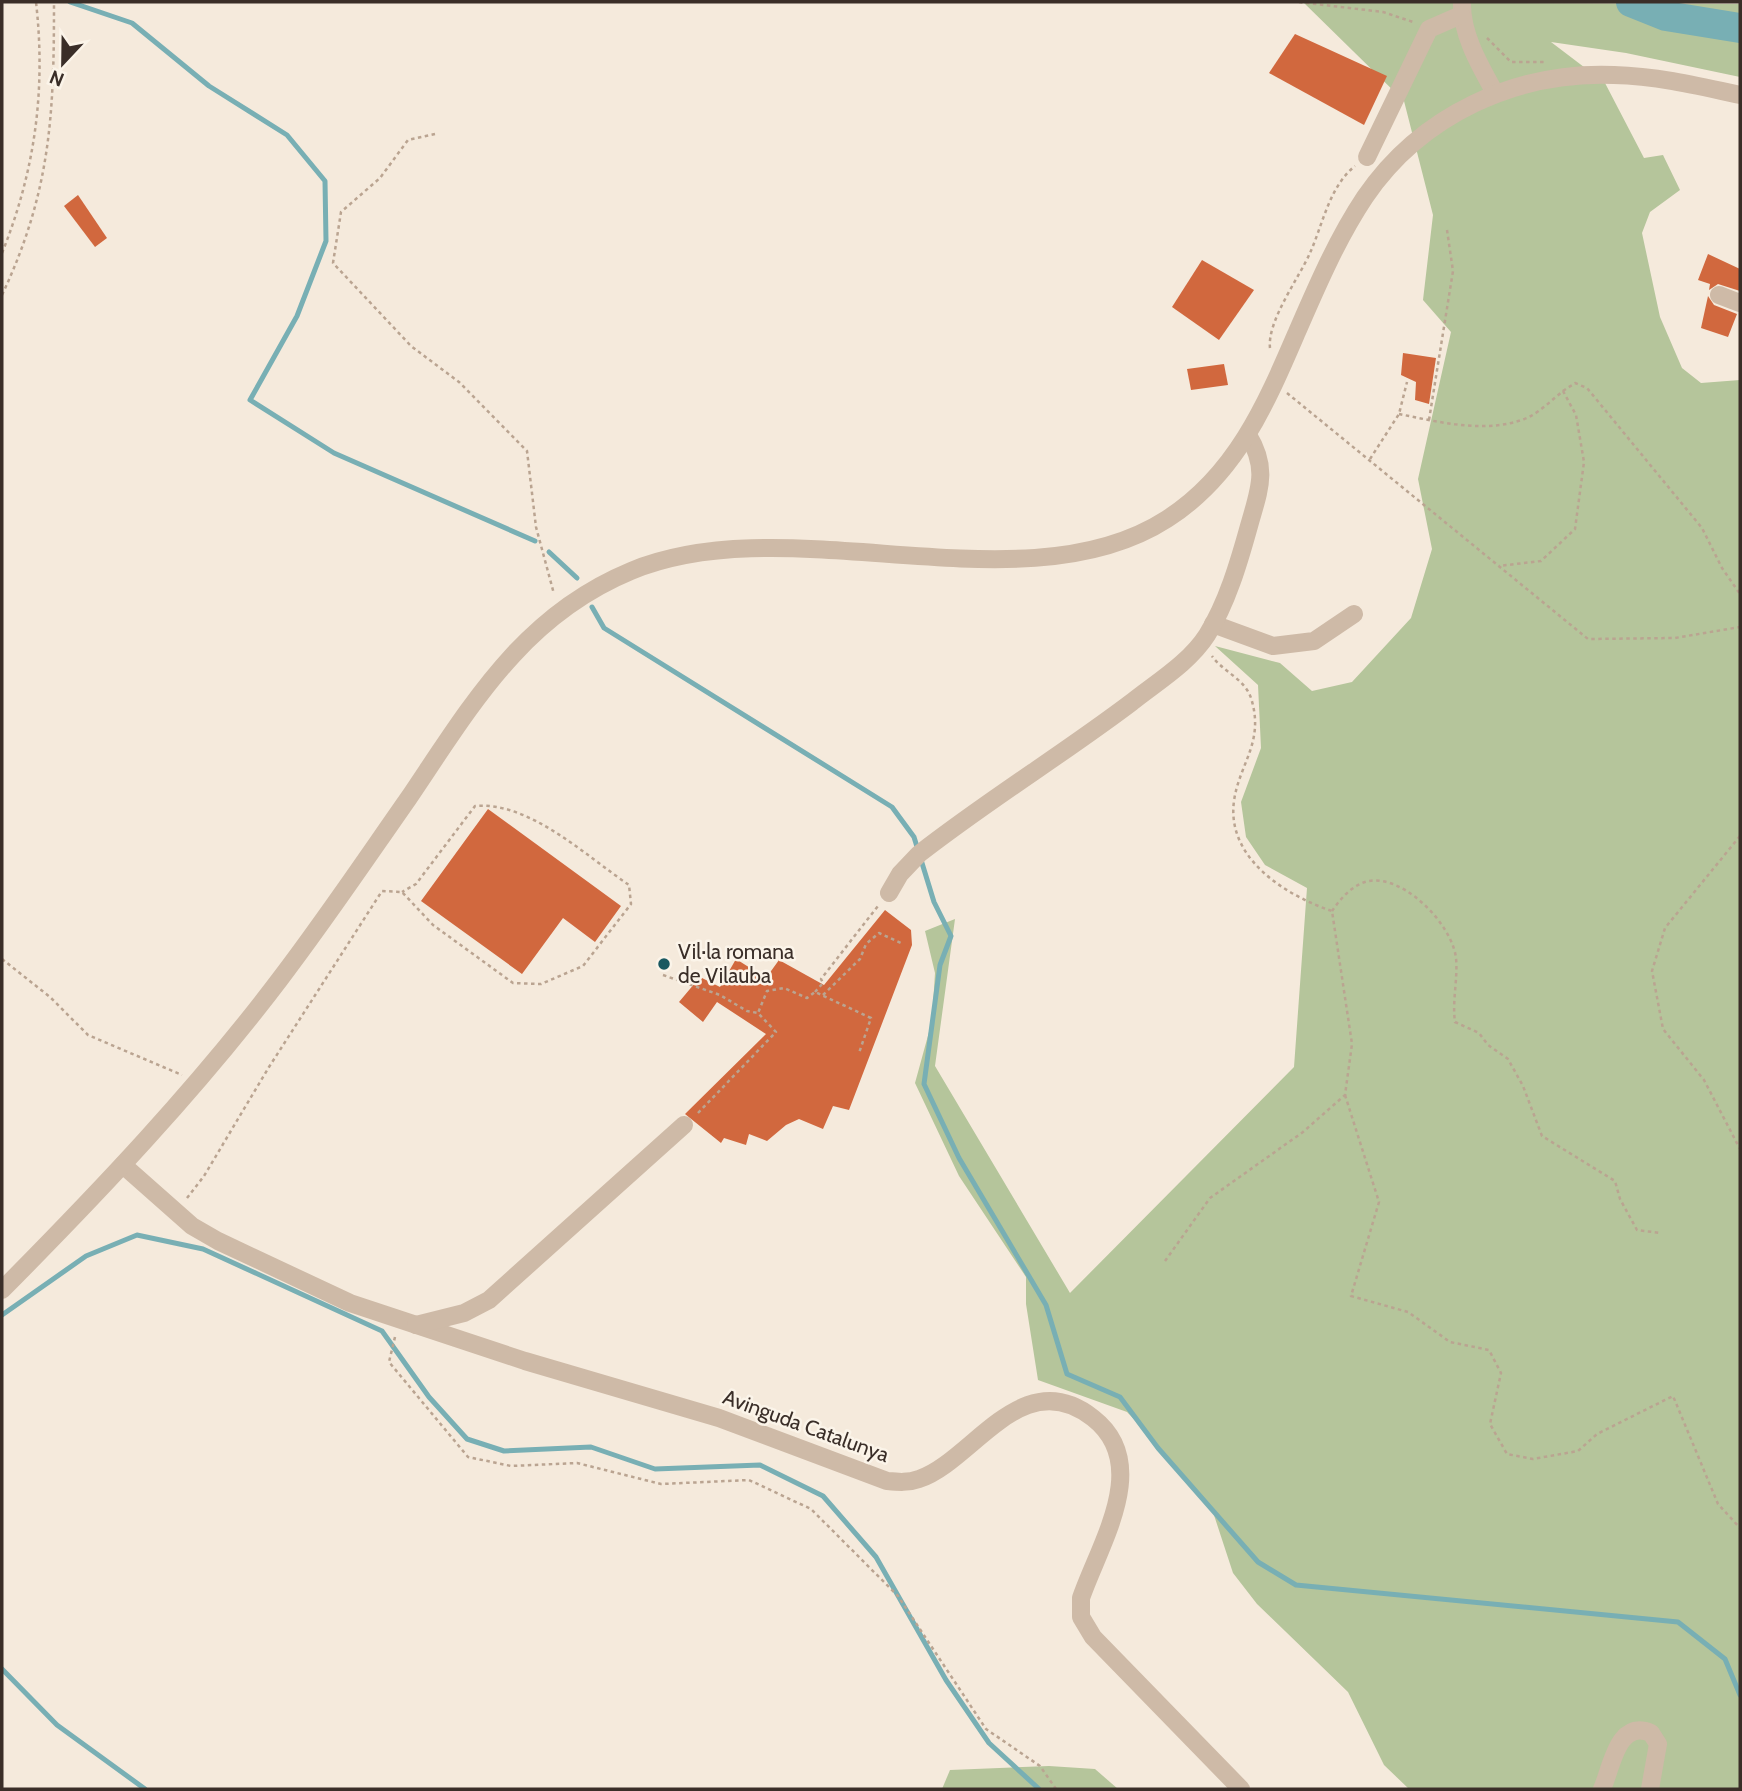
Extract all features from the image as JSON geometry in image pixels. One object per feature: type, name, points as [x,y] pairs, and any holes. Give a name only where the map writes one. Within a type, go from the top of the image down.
[{"type":"street","points":[[1367,157],[1429,29],[1462,8],[1468,39],[1495,93]]},
{"type":"street","points":[[2,1290],[123,1165],[195,1084],[279,981],[341,896],[478,695],[520,644],[559,611],[597,586],[637,568],[705,553],[780,550],[1000,557],[1056,555],[1133,537],[1165,521],[1197,497],[1228,466],[1274,387],[1322,275],[1366,196],[1388,168],[1426,133],[1457,112],[1495,93],[1535,81],[1610,74],[1646,77],[1740,95]]},
{"type":"street","points":[[1719,295],[1740,303]]},
{"type":"street","points":[[889,893],[900,874],[919,854],[1067,751],[1163,678],[1203,641],[1213,624],[1245,540],[1261,474],[1260,454],[1248,435]]},
{"type":"street","points":[[1213,624],[1273,646],[1314,641],[1354,614]]},
{"type":"street","points":[[407,1322],[464,1313],[489,1300],[684,1125]]},
{"type":"street","name":"Avinguda Catalunya","points":[[123,1165],[175,1210],[218,1241],[350,1303],[719,1418],[887,1481],[903,1482],[930,1475],[985,1429],[1045,1401],[1061,1402],[1085,1412],[1113,1441],[1119,1452],[1123,1476],[1081,1598],[1081,1617],[1093,1637],[1241,1789]]},
{"type":"street","points":[[1602,1789],[1623,1738],[1636,1730],[1651,1733],[1657,1744],[1650,1789]]},
{"type":"path","points":[[2,253],[21,204],[33,153],[38,72],[36,2]]},
{"type":"path","points":[[2,295],[32,221],[47,160],[53,95],[54,2]]},
{"type":"path","points":[[1299,2],[1383,12],[1429,29]]},
{"type":"path","points":[[1462,8],[1511,62],[1546,62]]},
{"type":"path","points":[[435,134],[408,140],[380,178],[341,212],[333,263],[411,346],[459,382],[527,451],[536,527],[559,611]]},
{"type":"path","points":[[1284,363],[1273,354],[1269,345],[1273,328],[1340,183],[1367,157]]},
{"type":"path","points":[[1429,420],[1453,271],[1447,230]]},
{"type":"path","points":[[1370,459],[1399,414],[1407,382]]},
{"type":"path","points":[[1399,414],[1429,420],[1497,425],[1529,417],[1575,383],[1587,388],[1702,528],[1722,568],[1740,594]]},
{"type":"path","points":[[1274,387],[1294,396],[1588,639],[1675,638],[1740,627]]},
{"type":"path","points":[[1499,566],[1541,561],[1575,529],[1584,463],[1576,415],[1563,391]]},
{"type":"path","points":[[1203,641],[1216,662],[1231,671],[1251,697],[1254,745],[1234,802],[1238,836],[1260,872],[1300,901],[1332,911]]},
{"type":"path","points":[[175,1210],[204,1176],[289,1033],[382,891],[402,892],[416,884],[475,806],[493,804],[526,814],[629,885],[631,904],[583,966],[541,984],[513,983],[433,925],[402,892]]},
{"type":"path","points":[[1740,835],[1665,928],[1651,971],[1663,1029],[1704,1080],[1740,1149]]},
{"type":"path","points":[[1332,911],[1356,886],[1371,881],[1395,885],[1425,905],[1445,927],[1456,957],[1452,1000],[1455,1023],[1479,1033],[1488,1045],[1507,1059],[1523,1086],[1542,1136],[1615,1181],[1620,1199],[1637,1230],[1660,1233]]},
{"type":"path","points":[[758,1013],[767,991],[784,988],[807,998],[815,992],[823,983],[821,979],[889,893]]},
{"type":"path","points":[[1332,911],[1352,1044],[1345,1095],[1379,1202],[1351,1296],[1408,1312],[1450,1342],[1489,1350],[1501,1373],[1490,1424],[1507,1454],[1533,1459],[1578,1451],[1597,1434],[1672,1396],[1718,1504],[1740,1528]]},
{"type":"path","points":[[822,996],[860,959],[866,944],[880,933],[901,943]]},
{"type":"path","points":[[2,959],[50,997],[88,1035],[179,1073],[195,1084]]},
{"type":"path","points":[[663,975],[719,995],[747,1011],[758,1013],[776,1032],[684,1125]]},
{"type":"path","points":[[815,992],[871,1018],[859,1053]]},
{"type":"path","points":[[1165,1261],[1210,1198],[1303,1132],[1345,1095]]},
{"type":"path","points":[[407,1322],[388,1362],[468,1457],[511,1466],[577,1463],[661,1485],[749,1480],[811,1509],[898,1597],[986,1729],[1040,1766],[1056,1789]]},
{"type":"green space","points":[[1303,2],[1740,4],[1740,77],[1626,53],[1551,42],[1605,83],[1644,158],[1663,155],[1680,190],[1650,212],[1642,233],[1660,317],[1682,368],[1701,383],[1740,380],[1740,1789],[1409,1789],[1384,1765],[1348,1692],[1257,1604],[1233,1573],[1212,1509],[1154,1440],[1127,1412],[1038,1380],[1026,1304],[1026,1277],[959,1176],[915,1083],[932,1021],[935,973],[925,931],[955,919],[935,1066],[1070,1293],[1294,1067],[1307,888],[1265,865],[1246,837],[1241,802],[1261,748],[1258,685],[1215,646],[1280,663],[1312,691],[1352,682],[1411,618],[1432,549],[1418,479],[1451,332],[1423,300],[1433,215],[1404,101]]},
{"type":"green space","points":[[1049,1766],[1095,1769],[1118,1789],[942,1789],[950,1770]]},
{"type":"building","points":[[1295,34],[1387,76],[1364,125],[1269,73]]},
{"type":"building","points":[[78,195],[107,238],[95,247],[64,206]]},
{"type":"building","points":[[1708,254],[1740,269],[1740,291],[1718,284],[1709,290],[1710,284],[1698,280]]},
{"type":"building","points":[[1202,260],[1254,290],[1219,340],[1172,307]]},
{"type":"building","points":[[1708,296],[1714,305],[1737,314],[1728,337],[1701,328]]},
{"type":"building","points":[[1403,353],[1436,358],[1429,404],[1415,400],[1416,382],[1401,375]]},
{"type":"building","points":[[1224,364],[1228,385],[1191,390],[1187,369]]},
{"type":"building","points":[[488,809],[621,906],[595,942],[563,918],[522,974],[421,901]]},
{"type":"building","points":[[885,910],[911,930],[912,945],[849,1110],[833,1106],[823,1129],[799,1119],[786,1125],[767,1141],[749,1134],[746,1145],[724,1138],[721,1143],[685,1114],[766,1034],[717,1002],[703,1022],[679,1002],[700,977],[720,987],[736,959],[766,978],[779,960],[824,985]]},
{"type":"waterway","points":[[70,2],[132,23],[209,86],[287,135],[325,181],[326,241],[297,316],[250,400],[334,453],[535,541]]},
{"type":"waterway","points":[[1631,2],[1666,16],[1740,28]]},
{"type":"waterway","points":[[549,552],[577,578]]},
{"type":"waterway","points":[[592,607],[604,628],[892,807],[914,837],[934,902],[951,936],[940,965],[924,1084],[959,1158],[1046,1305],[1067,1374],[1120,1397],[1158,1448],[1258,1562],[1296,1585],[1678,1622],[1725,1659],[1740,1695]]},
{"type":"waterway","points":[[2,1315],[86,1256],[137,1235],[203,1249],[382,1331],[429,1397],[467,1439],[504,1451],[591,1447],[655,1469],[760,1465],[823,1496],[876,1557],[946,1680],[989,1743],[1039,1789]]},
{"type":"waterway","points":[[2,1669],[57,1725],[145,1789]]},
{"type":"place","name":"Vil·la romana de Vilauba","points":[[664,964]]}]
